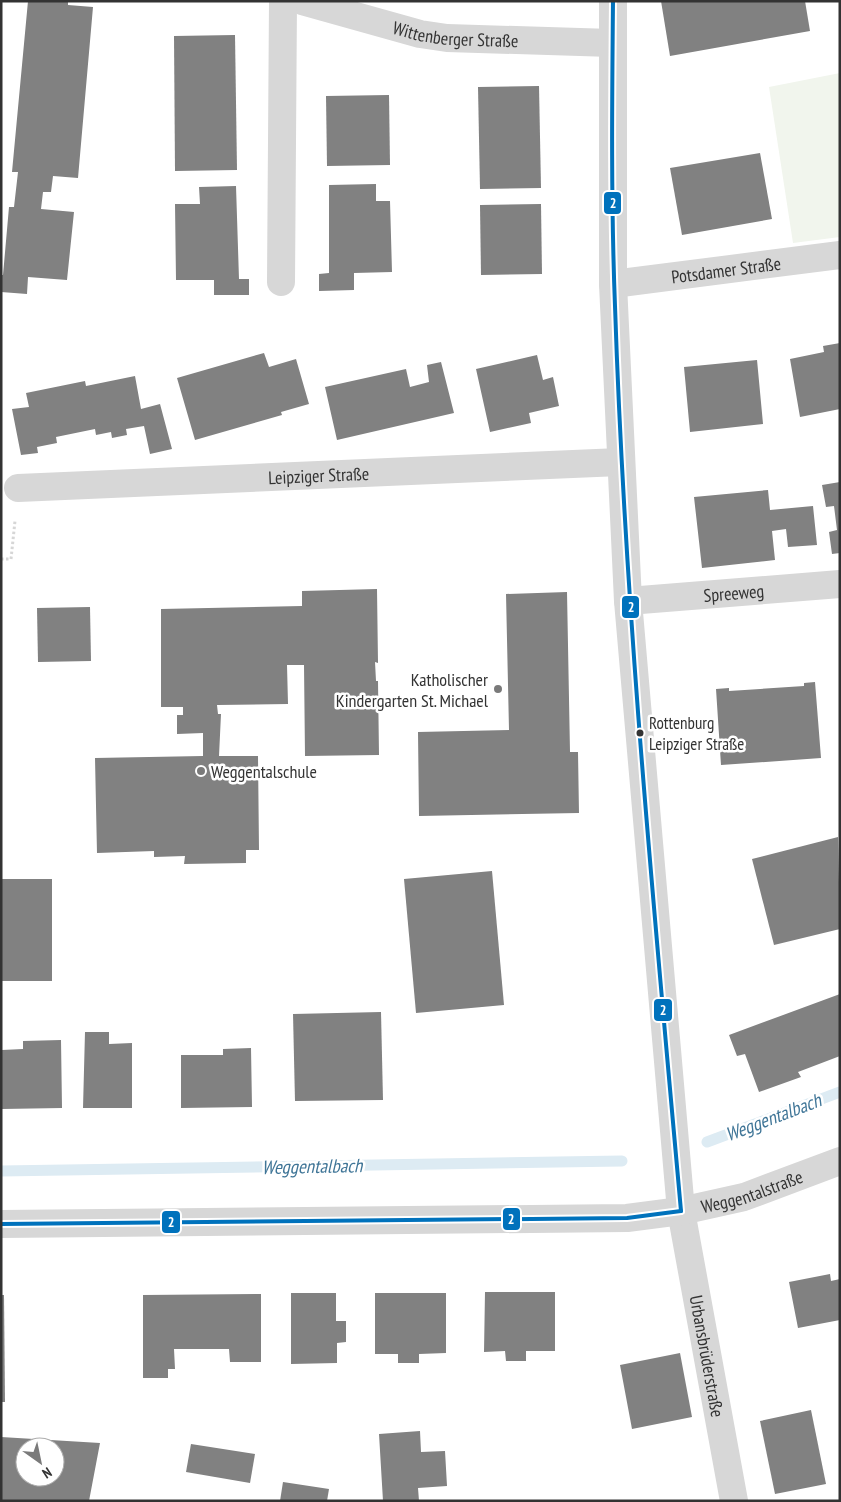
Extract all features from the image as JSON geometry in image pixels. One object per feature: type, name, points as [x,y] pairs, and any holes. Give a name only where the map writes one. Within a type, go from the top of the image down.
[{"type":"street","points":[[281,282],[283,1]]},
{"type":"street","name":"Wittenberger Straße","points":[[302,1],[429,35],[540,42],[612,43]]},
{"type":"street","name":"Urbansbrüderstraße","points":[[613,1],[613,284],[628,601],[680,1211],[734,1501]]},
{"type":"street","name":"Potsdamer Straße","points":[[613,284],[840,255]]},
{"type":"street","name":"Leipziger Straße","points":[[18,488],[620,462]]},
{"type":"street","name":"Spreeweg","points":[[628,601],[840,584]]},
{"type":"street","name":"Weggentalstraße","points":[[1,1224],[628,1218],[680,1211],[744,1197],[840,1161]]},
{"type":"path","points":[[1,558],[10,558],[18,488]]},
{"type":"shaded area","points":[[840,73],[840,237],[793,243],[769,87]]},
{"type":"building","points":[[28,1],[68,1],[68,5],[93,7],[78,178],[53,176],[51,192],[43,192],[41,209],[74,212],[67,280],[28,277],[27,294],[1,292],[1,275],[3,275],[9,207],[14,207],[18,172],[12,172]]},
{"type":"building","points":[[661,1],[805,1],[810,31],[670,56]]},
{"type":"building","points":[[235,35],[237,170],[175,171],[174,36]]},
{"type":"building","points":[[539,86],[541,188],[480,189],[478,87]]},
{"type":"building","points":[[389,95],[390,165],[327,166],[326,96]]},
{"type":"building","points":[[760,153],[772,219],[682,235],[670,168]]},
{"type":"building","points":[[376,184],[376,201],[390,201],[392,272],[354,273],[354,290],[319,291],[319,274],[329,273],[329,185]]},
{"type":"building","points":[[236,186],[239,279],[249,279],[249,295],[214,295],[214,280],[176,280],[175,204],[200,204],[199,187]]},
{"type":"building","points":[[541,204],[542,274],[481,275],[480,205]]},
{"type":"building","points":[[840,343],[840,409],[800,417],[790,359],[824,352],[823,346]]},
{"type":"building","points":[[264,353],[269,367],[296,359],[309,404],[281,412],[282,415],[195,440],[177,378]]},
{"type":"building","points":[[537,355],[543,380],[553,377],[559,406],[529,413],[531,423],[490,432],[476,369]]},
{"type":"building","points":[[757,360],[763,424],[690,432],[684,367]]},
{"type":"building","points":[[441,362],[454,413],[337,440],[325,387],[406,369],[410,387],[429,382],[427,365]]},
{"type":"building","points":[[135,376],[141,409],[160,404],[172,449],[150,454],[144,426],[126,429],[127,435],[112,438],[111,432],[96,435],[95,429],[56,437],[57,443],[37,447],[38,453],[21,455],[12,409],[29,407],[26,393],[85,381],[86,386]]},
{"type":"building","points":[[840,482],[840,553],[832,554],[829,532],[837,530],[834,506],[826,507],[822,485]]},
{"type":"building","points":[[768,490],[770,510],[813,506],[817,545],[788,547],[786,529],[772,531],[775,560],[702,568],[694,497]]},
{"type":"building","points":[[377,589],[378,663],[375,662],[376,681],[378,681],[379,755],[305,756],[304,665],[287,665],[288,704],[217,705],[218,714],[221,714],[219,756],[258,756],[259,850],[246,850],[246,863],[184,864],[185,856],[154,857],[154,851],[97,853],[95,758],[203,756],[203,733],[177,734],[177,715],[183,715],[183,707],[161,707],[161,609],[302,606],[302,591]]},
{"type":"building","points":[[567,592],[570,752],[578,752],[579,813],[419,816],[418,732],[509,730],[506,594]]},
{"type":"building","points":[[90,607],[91,661],[38,662],[37,608]]},
{"type":"building","points":[[815,682],[821,758],[721,765],[716,689],[729,688],[729,691],[804,686],[804,683]]},
{"type":"building","points":[[838,837],[840,929],[774,945],[752,859]]},
{"type":"building","points":[[492,871],[504,1005],[416,1013],[404,879]]},
{"type":"building","points":[[2,879],[52,879],[52,981],[2,981]]},
{"type":"building","points":[[840,994],[840,1056],[798,1072],[801,1077],[759,1092],[745,1054],[737,1056],[729,1035]]},
{"type":"building","points":[[381,1012],[383,1100],[295,1101],[293,1014]]},
{"type":"building","points":[[85,1032],[109,1032],[109,1044],[132,1043],[132,1108],[83,1108]]},
{"type":"building","points":[[61,1040],[62,1108],[2,1109],[2,1050],[23,1049],[23,1041]]},
{"type":"building","points":[[251,1048],[252,1107],[181,1108],[181,1055],[223,1055],[223,1049]]},
{"type":"building","points":[[830,1274],[831,1281],[840,1279],[840,1320],[798,1328],[789,1282]]},
{"type":"building","points":[[485,1292],[555,1292],[555,1351],[526,1351],[526,1361],[506,1361],[505,1351],[484,1352]]},
{"type":"building","points":[[291,1293],[336,1293],[336,1321],[346,1321],[346,1342],[337,1343],[337,1363],[291,1364]]},
{"type":"building","points":[[375,1293],[446,1293],[446,1353],[419,1354],[419,1363],[398,1363],[398,1354],[375,1354]]},
{"type":"building","points":[[261,1294],[261,1362],[230,1362],[229,1349],[174,1349],[175,1369],[168,1369],[168,1378],[143,1378],[143,1295]]},
{"type":"building","points":[[1,1295],[4,1295],[5,1402],[1,1402]]},
{"type":"building","points":[[680,1353],[692,1417],[632,1429],[620,1365]]},
{"type":"building","points":[[811,1410],[826,1484],[775,1494],[760,1421]]},
{"type":"building","points":[[420,1431],[421,1452],[445,1451],[447,1486],[418,1488],[419,1501],[383,1501],[379,1434]]},
{"type":"building","points":[[1,1437],[15,1438],[15,1487],[65,1487],[65,1441],[100,1443],[89,1501],[1,1501]]},
{"type":"building","points":[[191,1444],[255,1454],[250,1483],[186,1472]]},
{"type":"building","points":[[283,1482],[329,1489],[327,1501],[280,1501]]},
{"type":"waterway","name":"Weggentalbach","points":[[707,1142],[840,1092]]},
{"type":"waterway","name":"Weggentalbach","points":[[1,1171],[622,1161]]},
{"type":"transit line","name":"2","points":[[613,1],[612,154],[614,268],[626,532],[642,759],[681,1211]]},
{"type":"transit line","name":"2","points":[[1,1224],[627,1218],[681,1211]]},
{"type":"place","name":"Katholischer Kindergarten St. Michael","points":[[498,689]]},
{"type":"place","name":"Rottenburg Leipziger Straße","points":[[640,733]]},
{"type":"place","name":"Weggentalschule","points":[[201,771]]}]
